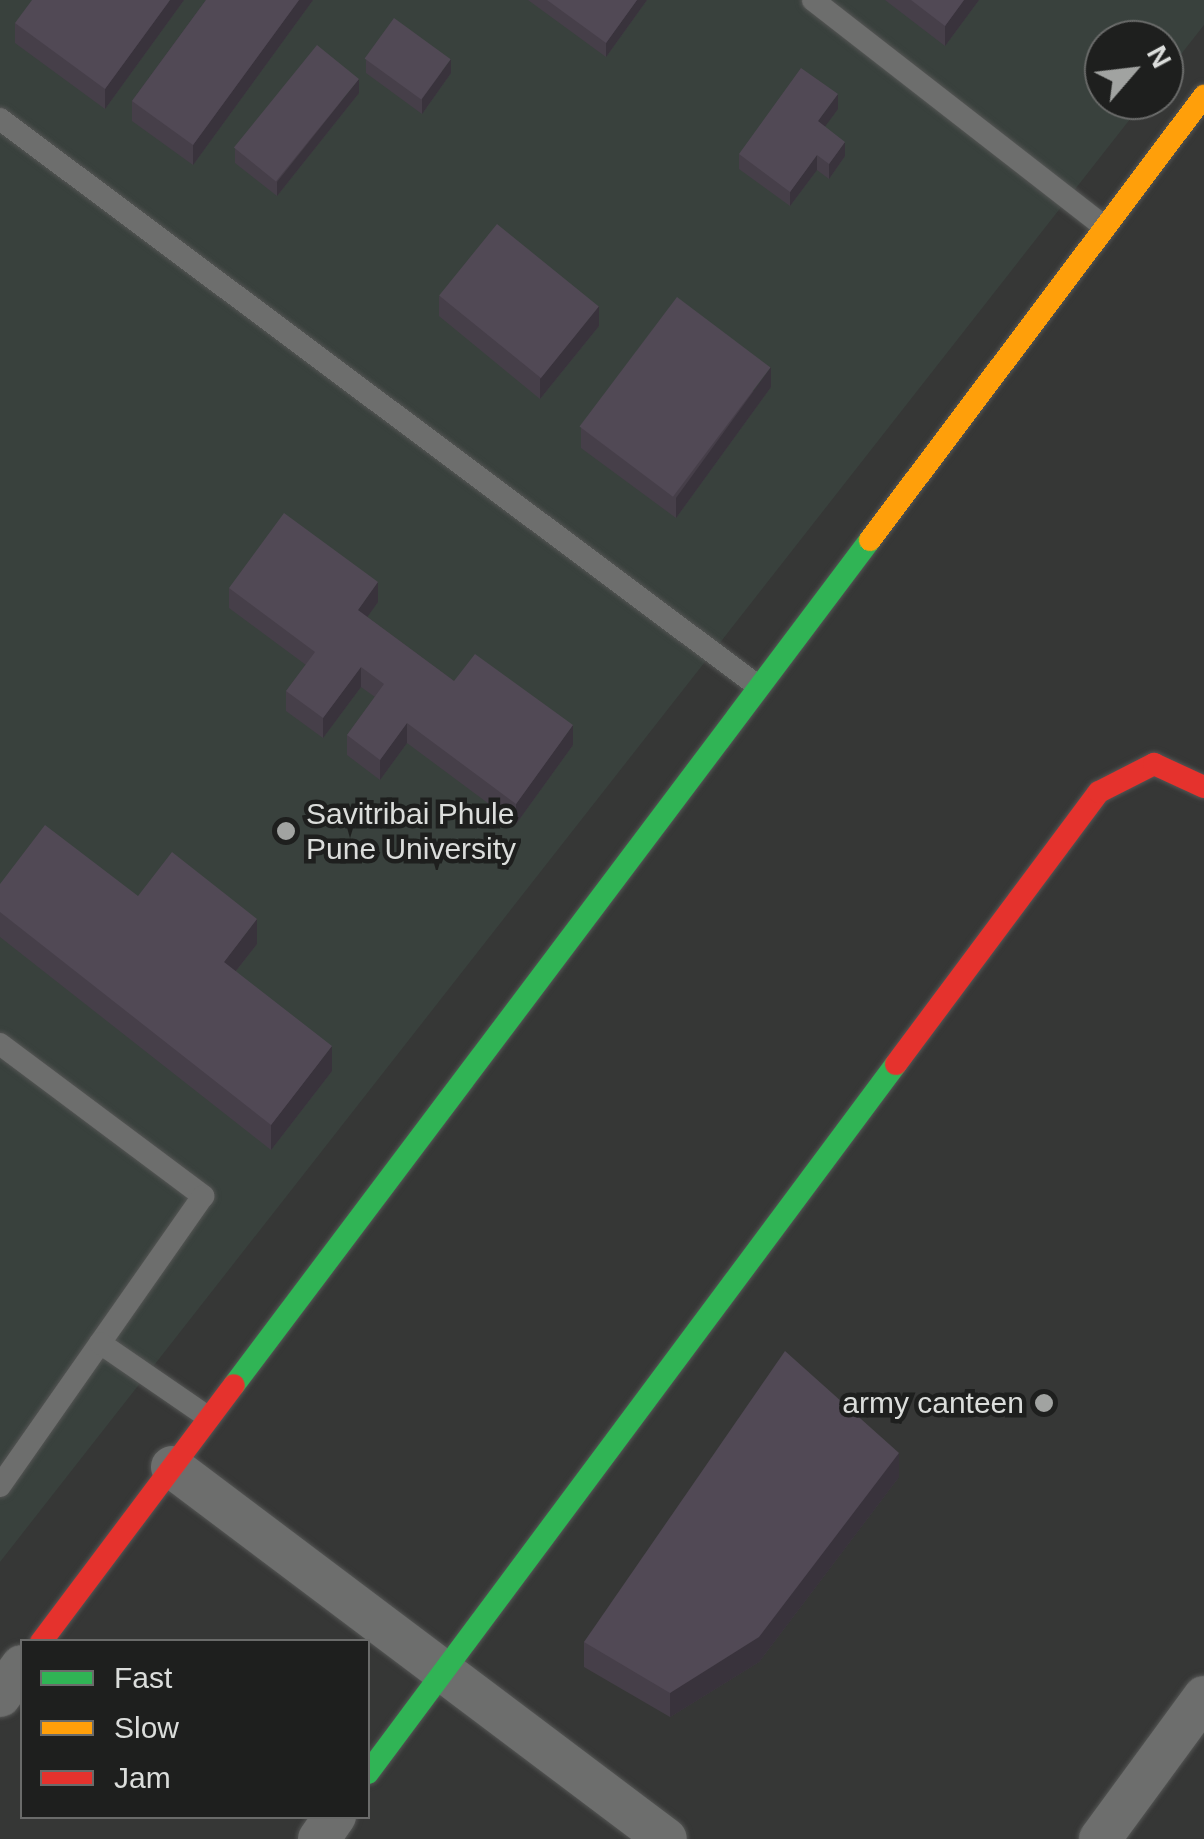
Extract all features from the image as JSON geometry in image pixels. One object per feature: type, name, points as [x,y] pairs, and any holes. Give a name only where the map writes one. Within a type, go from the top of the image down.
[{"type":"street","points":[[43,1639],[1204,96]]},
{"type":"street","points":[[370,1769],[1099,792],[1154,764],[1204,787]]},
{"type":"street","points":[[172,1467],[666,1839]]},
{"type":"street","points":[[0,1696],[20,1669]]},
{"type":"street","points":[[1100,1839],[1204,1698]]},
{"type":"lane","points":[[813,0],[1106,226]]},
{"type":"lane","points":[[0,119],[760,686]]},
{"type":"lane","points":[[0,1044],[203,1196],[0,1486]]},
{"type":"lane","points":[[100,1343],[209,1418]]},
{"type":"shaded area","name":"Savitribai Phule Pune University","points":[[0,0],[1204,0],[1204,25],[1184,50],[1184,20],[1084,20],[1084,120],[1129,120],[0,1562]]},
{"type":"building","points":[[32,0],[170,0],[105,89],[15,23]]},
{"type":"building","points":[[206,0],[299,0],[193,145],[132,101]]},
{"type":"building","points":[[547,0],[637,0],[606,43]]},
{"type":"building","points":[[911,0],[964,0],[945,26]]},
{"type":"building","points":[[394,18],[451,59],[421,100],[365,58]]},
{"type":"building","points":[[317,45],[359,79],[276,182],[234,148]]},
{"type":"building","points":[[801,68],[838,94],[818,121],[845,142],[829,164],[817,155],[790,192],[739,154]]},
{"type":"building","points":[[497,224],[599,306],[541,378],[439,295]]},
{"type":"building","points":[[677,297],[770,367],[673,497],[580,426]]},
{"type":"building","points":[[284,513],[378,582],[358,610],[454,681],[475,654],[573,725],[516,804],[407,723],[380,760],[347,735],[384,684],[361,667],[323,718],[286,691],[315,652],[229,588]]},
{"type":"building","points":[[45,825],[138,896],[172,852],[257,919],[224,962],[332,1046],[271,1125],[0,912],[0,884]]},
{"type":"building","points":[[785,1351],[899,1453],[759,1637],[670,1693],[584,1642]]},
{"type":"traffic: fast","points":[[234,1385],[870,540]]},
{"type":"traffic: fast","points":[[370,1770],[896,1064]]},
{"type":"traffic: slow","points":[[870,540],[1204,96]]},
{"type":"traffic: jam","points":[[896,1064],[1099,792],[1154,764],[1204,787]]},
{"type":"traffic: jam","points":[[43,1639],[234,1385]]},
{"type":"place","name":"Savitribai Phule Pune University","points":[[286,831]]},
{"type":"place","name":"army canteen","points":[[1044,1403]]}]
